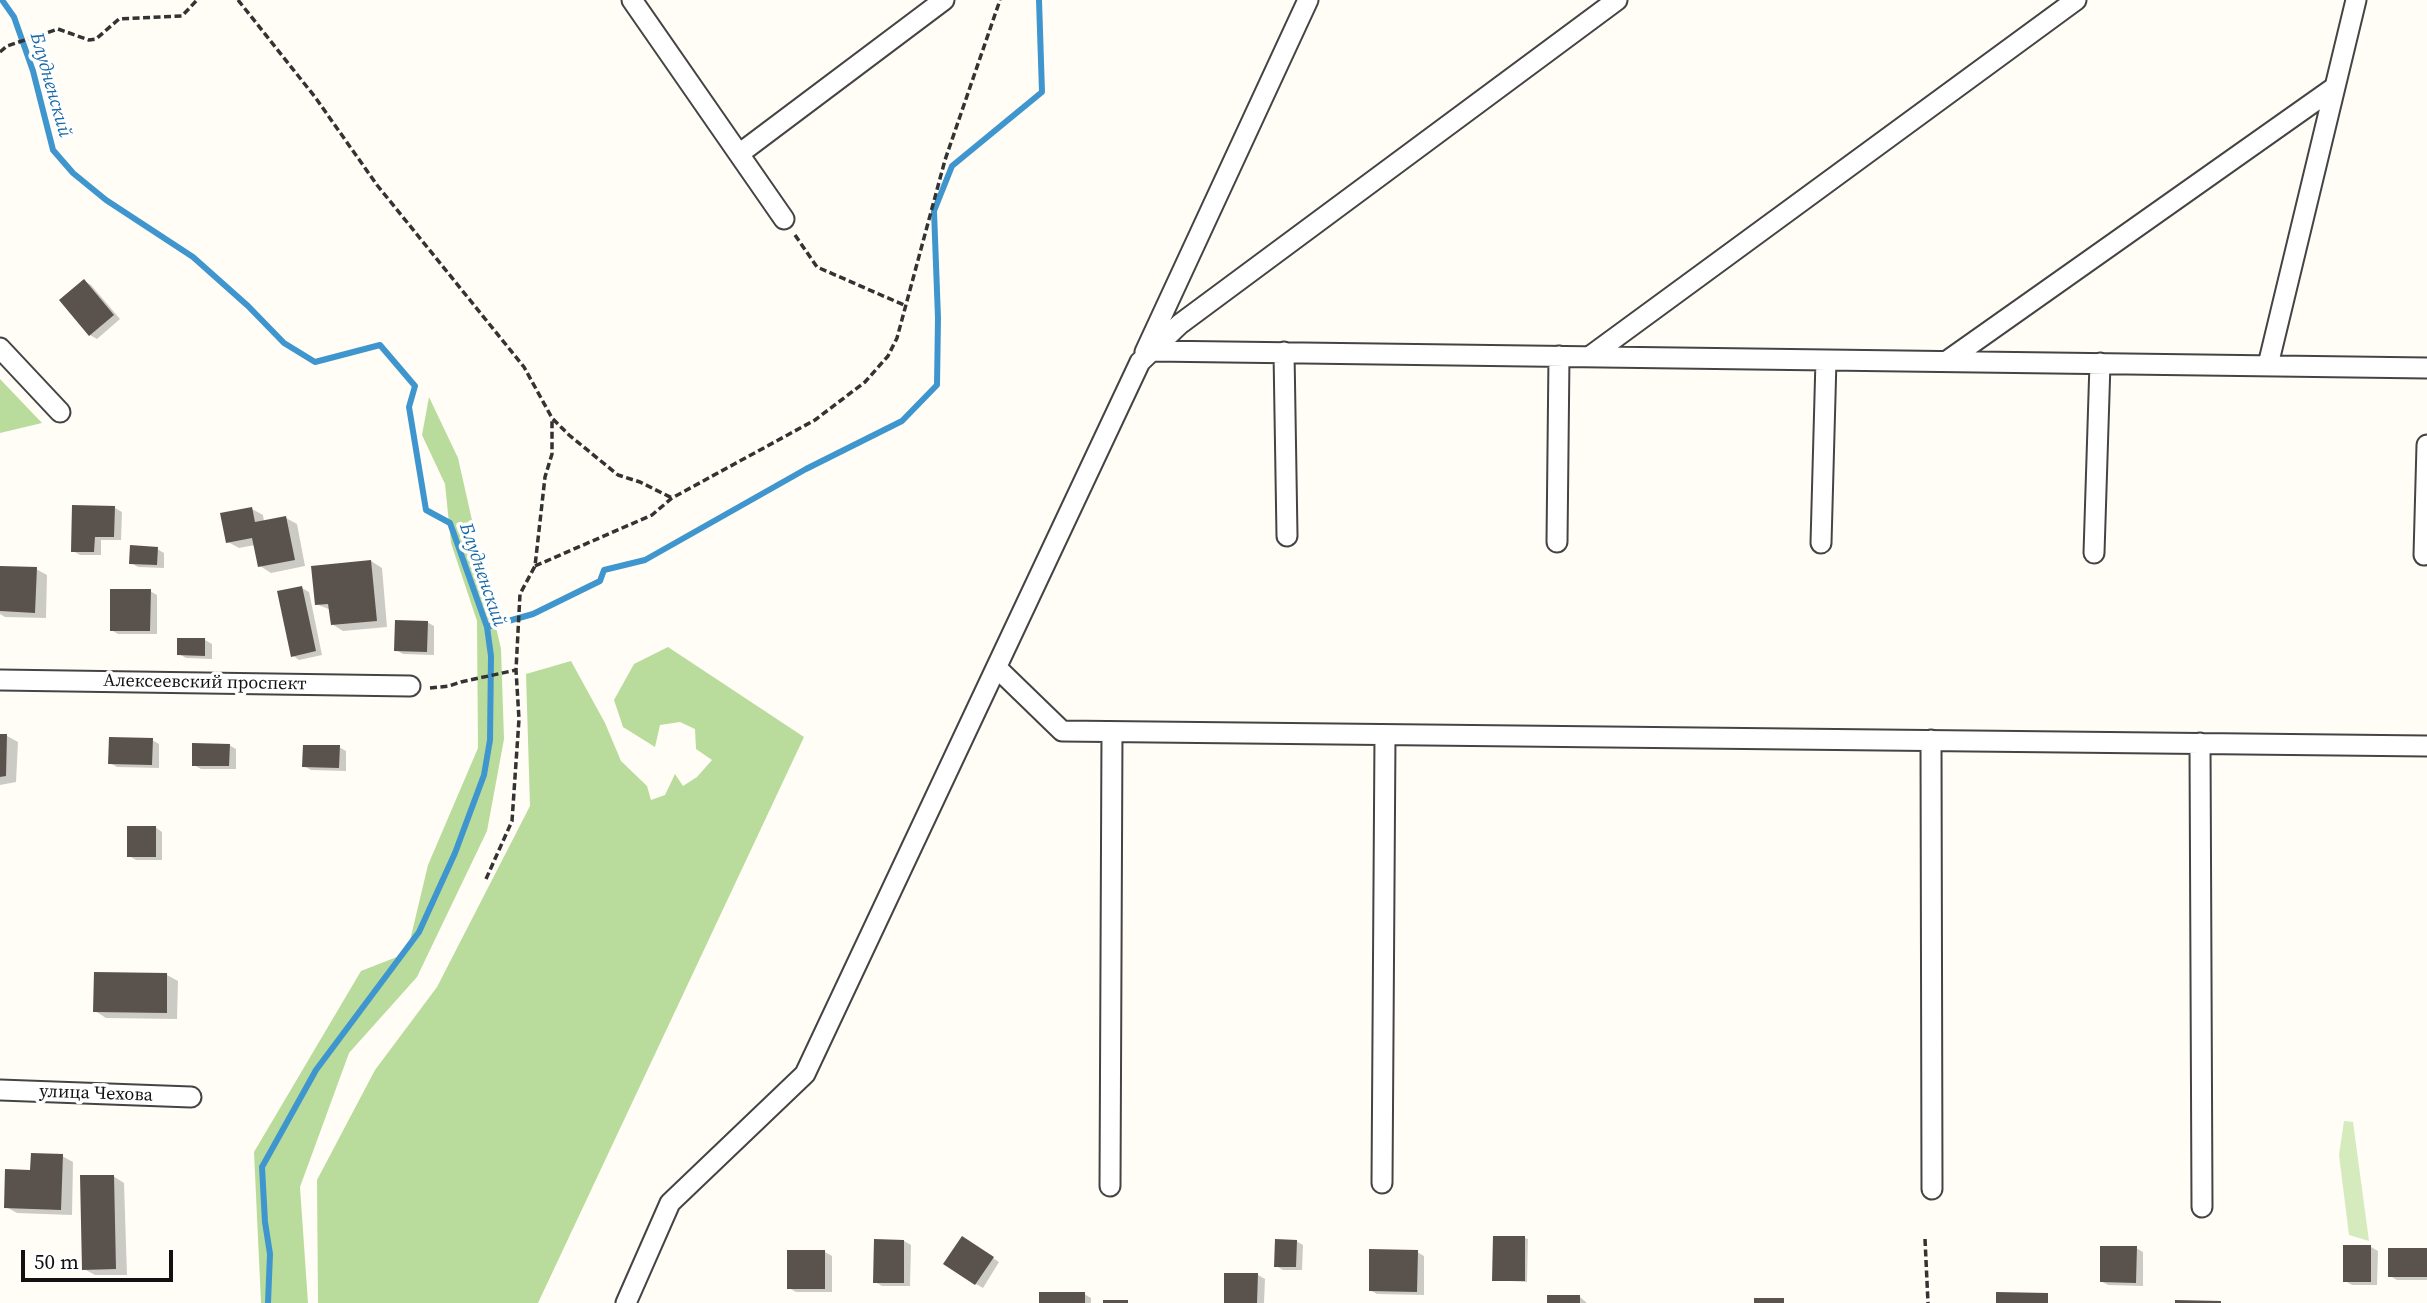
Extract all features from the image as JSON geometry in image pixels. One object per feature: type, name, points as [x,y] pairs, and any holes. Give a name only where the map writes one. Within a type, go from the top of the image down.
[{"type":"street","points":[[632,0],[784,219]]},
{"type":"street","points":[[738,153],[944,0]]},
{"type":"street","points":[[626,1303],[670,1203],[805,1074],[1147,357],[1308,0]]},
{"type":"street","points":[[1147,357],[1180,324],[1617,0]]},
{"type":"street","points":[[1589,357],[2076,0]]},
{"type":"street","points":[[2268,365],[2357,0]]},
{"type":"street","points":[[1947,361],[2335,87]]},
{"type":"street","points":[[0,348],[60,412]]},
{"type":"street","points":[[1147,357],[1284,352],[2427,368]]},
{"type":"street","points":[[1284,352],[1287,536]]},
{"type":"street","points":[[1557,542],[1559,356]]},
{"type":"street","points":[[1821,543],[1826,360]]},
{"type":"street","points":[[2094,553],[2100,363]]},
{"type":"street","points":[[2424,555],[2427,445]]},
{"type":"street","points":[[997,668],[1062,731],[2427,746]]},
{"type":"street","name":"Алексеевский проспект","points":[[0,680],[410,686]]},
{"type":"street","points":[[1110,1186],[1112,732]]},
{"type":"street","points":[[1382,1183],[1385,734]]},
{"type":"street","points":[[1930,740],[1932,1189]]},
{"type":"street","points":[[2200,743],[2202,1207]]},
{"type":"street","name":"улица Чехова","points":[[0,1090],[191,1097]]},
{"type":"path","points":[[0,52],[7,46],[58,29],[89,40],[96,39],[119,19],[181,16],[197,0]]},
{"type":"path","points":[[238,0],[316,97],[377,185],[524,367],[552,418],[618,475],[640,482],[672,498]]},
{"type":"path","points":[[535,566],[652,514],[672,498],[815,420],[865,382],[888,356],[897,338],[945,160],[1000,0]]},
{"type":"path","points":[[784,219],[817,267],[904,305]]},
{"type":"path","points":[[486,879],[512,821],[519,719],[516,670],[520,594],[535,566],[543,489],[552,454],[552,418]]},
{"type":"path","points":[[410,686],[437,689],[516,670]]},
{"type":"path","points":[[1925,1239],[1928,1303]]},
{"type":"green space","points":[[0,379],[42,423],[0,433]]},
{"type":"green space","points":[[429,397],[458,458],[501,649],[504,739],[487,831],[417,977],[349,1053],[300,1187],[308,1303],[261,1303],[254,1152],[361,971],[407,953],[428,865],[478,748],[477,621],[451,543],[445,484],[422,435]]},
{"type":"green space","points":[[668,647],[804,737],[538,1303],[318,1303],[317,1180],[375,1070],[437,987],[530,806],[526,674],[571,661],[605,723],[621,761],[647,786],[651,800],[665,795],[675,774],[683,786],[697,777],[712,760],[696,749],[695,729],[680,722],[660,725],[655,747],[623,727],[614,700],[634,664]]},
{"type":"green space","points":[[2344,1121],[2353,1122],[2369,1241],[2349,1235],[2339,1155]]},
{"type":"building","points":[[84,279],[114,315],[89,336],[59,300]]},
{"type":"building","points":[[72,505],[115,506],[114,537],[95,537],[94,552],[71,552]]},
{"type":"building","points":[[252,507],[255,522],[286,516],[295,560],[258,567],[252,538],[226,543],[220,513]]},
{"type":"building","points":[[130,545],[158,547],[157,565],[129,564]]},
{"type":"building","points":[[371,560],[377,621],[331,625],[328,604],[315,605],[311,566]]},
{"type":"building","points":[[0,566],[37,567],[35,613],[0,611]]},
{"type":"building","points":[[302,586],[316,651],[291,657],[277,591]]},
{"type":"building","points":[[110,589],[151,589],[150,631],[110,631]]},
{"type":"building","points":[[395,620],[428,621],[427,652],[394,651]]},
{"type":"building","points":[[177,638],[205,638],[205,656],[177,655]]},
{"type":"building","points":[[0,734],[7,734],[6,776],[0,777]]},
{"type":"building","points":[[109,737],[153,738],[152,765],[108,764]]},
{"type":"building","points":[[192,743],[230,744],[229,766],[192,766]]},
{"type":"building","points":[[303,745],[340,745],[339,768],[302,767]]},
{"type":"building","points":[[127,826],[156,826],[156,857],[127,857]]},
{"type":"building","points":[[94,972],[167,973],[167,1013],[93,1012]]},
{"type":"building","points":[[31,1153],[63,1154],[61,1210],[4,1208],[5,1169],[30,1170]]},
{"type":"building","points":[[80,1175],[114,1175],[116,1269],[82,1270]]},
{"type":"building","points":[[962,1236],[994,1257],[975,1285],[943,1264]]},
{"type":"building","points":[[1493,1236],[1525,1236],[1525,1281],[1492,1281]]},
{"type":"building","points":[[874,1239],[904,1240],[904,1283],[873,1283]]},
{"type":"building","points":[[1275,1239],[1297,1240],[1296,1267],[1274,1267]]},
{"type":"building","points":[[2343,1245],[2371,1245],[2371,1282],[2343,1282]]},
{"type":"building","points":[[2100,1246],[2137,1246],[2136,1283],[2100,1282]]},
{"type":"building","points":[[2388,1248],[2427,1248],[2427,1277],[2388,1277]]},
{"type":"building","points":[[1369,1249],[1418,1250],[1417,1292],[1369,1291]]},
{"type":"building","points":[[787,1250],[825,1250],[825,1289],[787,1289]]},
{"type":"building","points":[[1224,1273],[1258,1273],[1257,1303],[1224,1303]]},
{"type":"building","points":[[1039,1292],[1085,1292],[1085,1303],[1039,1303]]},
{"type":"building","points":[[1996,1292],[2048,1293],[2048,1303],[1996,1303]]},
{"type":"building","points":[[1547,1295],[1580,1295],[1580,1303],[1547,1303]]},
{"type":"building","points":[[1754,1298],[1784,1298],[1784,1303],[1754,1303]]},
{"type":"building","points":[[1103,1300],[1128,1300],[1128,1303],[1103,1303]]},
{"type":"building","points":[[2175,1300],[2221,1301],[2221,1303],[2175,1303]]},
{"type":"waterway","name":"Блудненский","points":[[2,0],[14,17],[33,71],[53,150],[73,173],[106,200],[193,257],[248,306],[284,343],[315,362],[380,345],[415,386],[409,407],[426,510],[450,523],[487,627],[491,656],[490,740],[484,775],[455,853],[419,932],[316,1070],[262,1167],[270,1254],[268,1303]]},
{"type":"waterway","points":[[487,627],[533,614],[600,581],[604,570],[645,560],[806,469],[902,421],[937,385],[938,318],[934,211],[952,166],[1042,92],[1039,0]]}]
